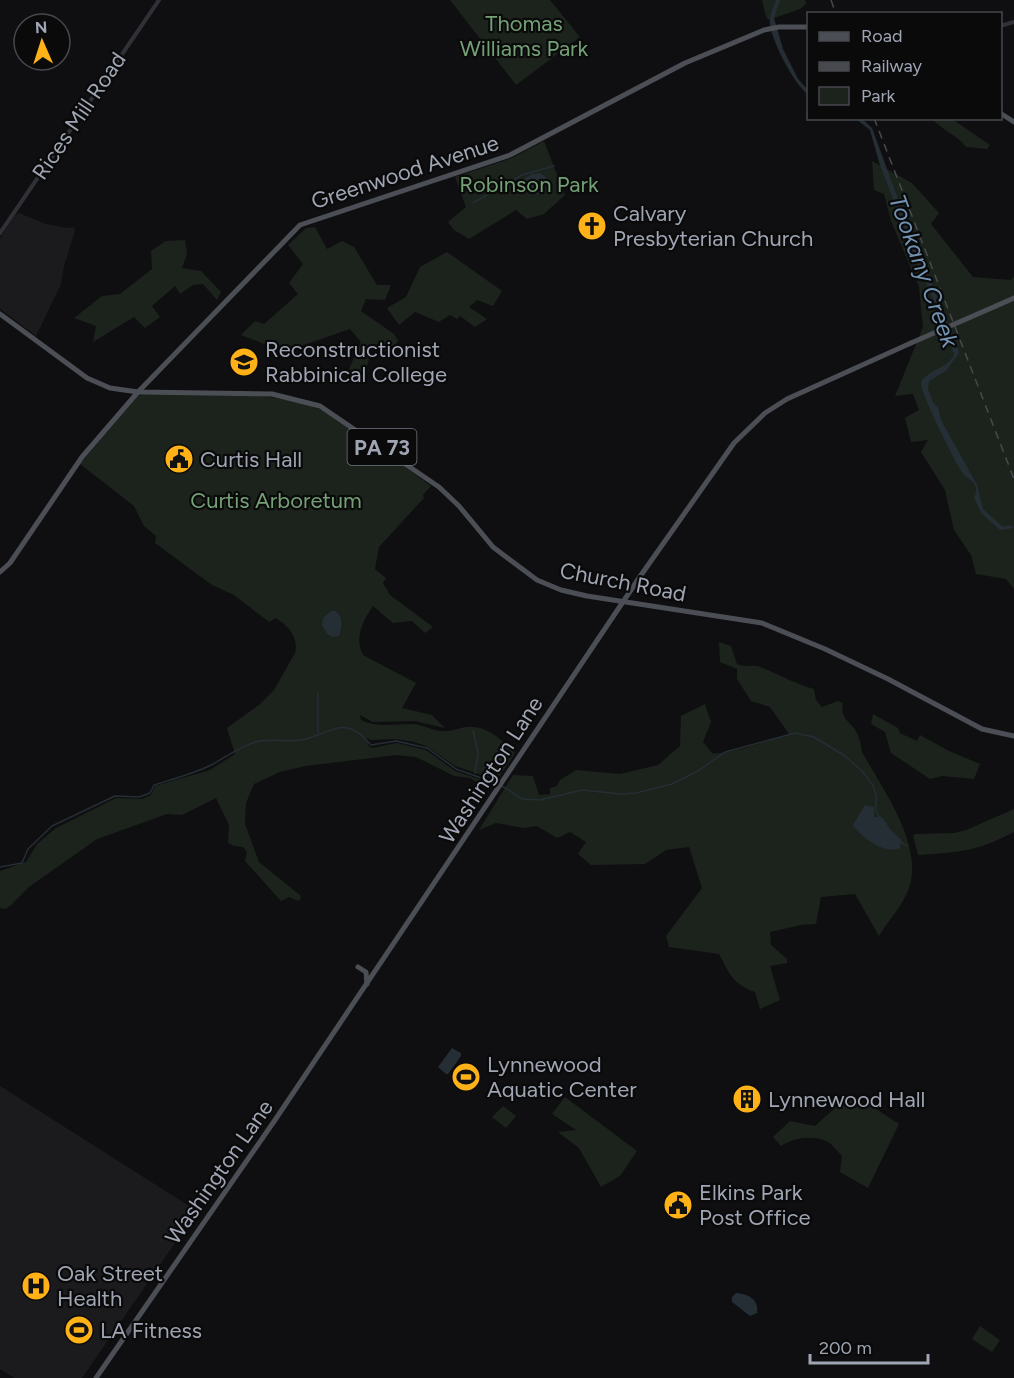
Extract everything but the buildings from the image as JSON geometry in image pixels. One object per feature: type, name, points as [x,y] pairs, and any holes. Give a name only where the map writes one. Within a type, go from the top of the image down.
[{"type":"main road","name":"Greenwood Avenue","points":[[0,572],[10,563],[82,457],[138,392],[300,225],[510,155],[685,63],[771,28],[806,27]]},
{"type":"main road","name":"Washington Lane","points":[[96,1378],[278,1116],[624,602],[735,443],[765,413],[804,390],[1014,298]]},
{"type":"main road","name":"Church Road","points":[[0,314],[87,378],[110,388],[138,392],[272,394],[320,406],[439,487],[459,506],[493,547],[537,580],[561,590],[762,623],[825,649],[888,679],[982,729],[1014,736]]},
{"type":"main road","points":[[358,967],[366,972],[367,984]]},
{"type":"street","name":"Rices Mill Road","points":[[0,233],[159,0]]},
{"type":"shaded area","points":[[19,213],[46,224],[66,228],[74,227],[75,231],[61,284],[36,336],[0,309],[0,238],[15,215]]},
{"type":"shaded area","points":[[0,1086],[197,1211],[82,1378],[14,1378],[0,1369]]},
{"type":"green space","name":"Thomas Williams Park","points":[[450,0],[550,0],[580,37],[516,85]]},
{"type":"green space","points":[[762,0],[805,0],[806,4],[800,9],[769,20],[766,17]]},
{"type":"green space","points":[[933,120],[953,120],[990,145],[987,149],[966,147]]},
{"type":"green space","name":"Robinson Park","points":[[544,141],[565,195],[544,214],[527,219],[516,210],[469,239],[454,230],[448,222],[466,207],[455,177],[512,158]]},
{"type":"green space","points":[[872,161],[912,183],[939,213],[931,224],[973,277],[1011,280],[1014,277],[1014,589],[1006,579],[976,574],[971,555],[954,530],[945,490],[921,452],[928,440],[911,442],[905,418],[919,410],[913,394],[895,396],[923,327],[919,287],[891,221],[884,194],[874,190]]},
{"type":"green space","points":[[315,227],[327,249],[342,241],[354,247],[377,285],[391,285],[385,300],[366,299],[361,311],[394,334],[398,341],[390,353],[372,346],[365,374],[349,369],[361,342],[350,329],[275,355],[272,347],[241,335],[255,321],[264,324],[298,294],[289,283],[303,264],[288,245],[306,228]]},
{"type":"green space","points":[[185,240],[187,254],[182,268],[201,271],[221,292],[217,300],[203,284],[193,285],[180,294],[175,286],[152,306],[160,317],[145,328],[134,317],[93,342],[96,326],[74,318],[102,296],[120,294],[152,269],[151,251],[166,241]]},
{"type":"green space","points":[[447,252],[502,291],[493,306],[477,300],[469,307],[487,319],[475,327],[460,316],[457,319],[450,315],[439,322],[415,312],[399,325],[387,308],[406,297],[420,267]]},
{"type":"green space","name":"Curtis Arboretum","points":[[242,395],[267,397],[315,407],[336,417],[431,486],[423,495],[424,498],[379,547],[375,569],[386,578],[383,583],[390,595],[433,627],[425,633],[412,621],[393,623],[373,606],[363,623],[359,642],[363,655],[416,683],[402,708],[432,715],[445,728],[415,721],[373,722],[360,715],[361,720],[380,725],[415,724],[443,731],[466,727],[480,728],[504,742],[515,751],[514,755],[497,780],[455,766],[426,746],[414,742],[367,738],[368,745],[372,748],[397,743],[426,750],[455,771],[494,784],[490,790],[470,778],[454,776],[416,757],[396,755],[306,766],[280,772],[254,784],[246,803],[245,824],[259,862],[301,896],[299,901],[289,897],[281,901],[245,861],[247,852],[243,847],[228,843],[229,825],[216,798],[182,815],[167,814],[97,839],[29,887],[10,906],[5,909],[0,908],[0,871],[26,862],[37,844],[56,828],[116,798],[142,799],[151,795],[155,786],[210,770],[235,754],[227,728],[260,704],[274,690],[295,653],[294,637],[285,625],[276,618],[269,622],[234,595],[212,585],[155,543],[156,536],[144,526],[134,506],[80,464],[138,396]]},
{"type":"green space","points":[[719,642],[731,646],[737,664],[760,667],[814,689],[816,700],[822,707],[838,701],[843,703],[843,715],[856,731],[862,752],[899,817],[911,854],[912,871],[909,888],[879,936],[855,894],[821,897],[816,924],[770,932],[771,945],[787,959],[787,963],[770,966],[780,1000],[760,1009],[755,992],[742,986],[733,978],[719,954],[669,947],[666,936],[702,888],[689,847],[666,850],[645,864],[591,865],[578,854],[586,842],[570,832],[557,838],[537,826],[524,828],[496,823],[479,830],[513,775],[533,776],[539,795],[550,794],[550,788],[557,786],[560,780],[576,770],[620,774],[658,765],[680,746],[681,716],[705,704],[711,722],[703,742],[712,753],[738,750],[789,734],[770,707],[751,701],[737,679],[737,669],[720,662]]},
{"type":"green space","points":[[873,714],[898,728],[900,733],[917,741],[920,735],[980,764],[974,779],[942,776],[930,779],[891,753],[885,732],[871,724]]},
{"type":"green space","points":[[1014,809],[1014,832],[1001,839],[968,850],[918,855],[913,836],[915,834],[954,833],[966,830]]},
{"type":"green space","points":[[565,1097],[637,1151],[620,1176],[601,1187],[579,1148],[558,1132],[576,1130],[552,1114]]},
{"type":"green space","points":[[845,1099],[870,1105],[899,1124],[868,1188],[840,1172],[842,1156],[828,1142],[817,1138],[804,1138],[781,1146],[773,1137],[790,1121],[815,1126]]},
{"type":"green space","points":[[503,1106],[516,1116],[506,1128],[492,1117]]},
{"type":"green space","points":[[980,1326],[1000,1340],[992,1352],[972,1339]]},
{"type":"water","points":[[776,0],[780,0],[774,18],[783,49],[798,79],[807,89],[807,93],[789,71],[777,47],[770,26]]},
{"type":"water","name":"Tookany Creek","points":[[857,120],[863,120],[872,128],[959,353],[946,371],[929,381],[928,389],[933,403],[938,407],[941,420],[977,485],[983,509],[1003,527],[1011,525],[1014,528],[1000,530],[982,514],[974,498],[975,485],[958,466],[922,390],[921,384],[926,376],[947,363],[954,354],[879,162],[870,130]]},
{"type":"water","points":[[539,173],[545,176],[546,180],[541,192],[536,195],[531,190],[526,191],[522,180]]},
{"type":"water","points":[[331,611],[336,611],[341,620],[339,636],[336,637],[326,633],[322,625],[323,618]]},
{"type":"water","points":[[865,805],[874,807],[874,817],[882,817],[901,840],[900,848],[894,850],[881,847],[857,830],[853,825]]},
{"type":"water","points":[[452,1048],[461,1053],[461,1056],[446,1074],[438,1067]]},
{"type":"water","points":[[736,1293],[752,1298],[756,1304],[757,1313],[750,1316],[732,1302],[732,1297]]},
{"type":"waterway","points":[[473,203],[522,175],[554,166]]},
{"type":"waterway","points":[[318,693],[318,733]]},
{"type":"waterway","points":[[0,867],[22,863],[28,849],[52,826],[115,796],[139,797],[150,793],[154,785],[197,771],[256,742],[306,739],[333,729],[348,728],[363,736],[371,745],[396,741],[427,748],[456,769],[498,784]]},
{"type":"waterway","points":[[473,730],[478,753],[475,773]]},
{"type":"waterway","points":[[502,786],[522,799],[540,800],[582,790],[621,794],[636,793],[672,784],[698,771],[725,752],[795,733],[814,737],[845,756],[863,772],[873,786],[876,795],[876,811],[880,819]]},
{"type":"waterway","points":[[900,842],[907,846]]},
{"type":"railway","points":[[831,0],[835,12]]},
{"type":"railway","points":[[875,120],[1014,479]]},
{"type":"place","name":"Calvary Presbyterian Church","points":[[592,226]]},
{"type":"place","name":"Reconstructionist Rabbinical College","points":[[244,362]]},
{"type":"place","name":"Curtis Hall","points":[[179,459]]},
{"type":"place","name":"Lynnewood Aquatic Center","points":[[466,1077]]},
{"type":"place","name":"Lynnewood Hall","points":[[747,1099]]},
{"type":"place","name":"Elkins Park Post Office","points":[[678,1205]]},
{"type":"place","name":"Oak Street Health","points":[[36,1286]]},
{"type":"place","name":"LA Fitness","points":[[79,1330]]}]
